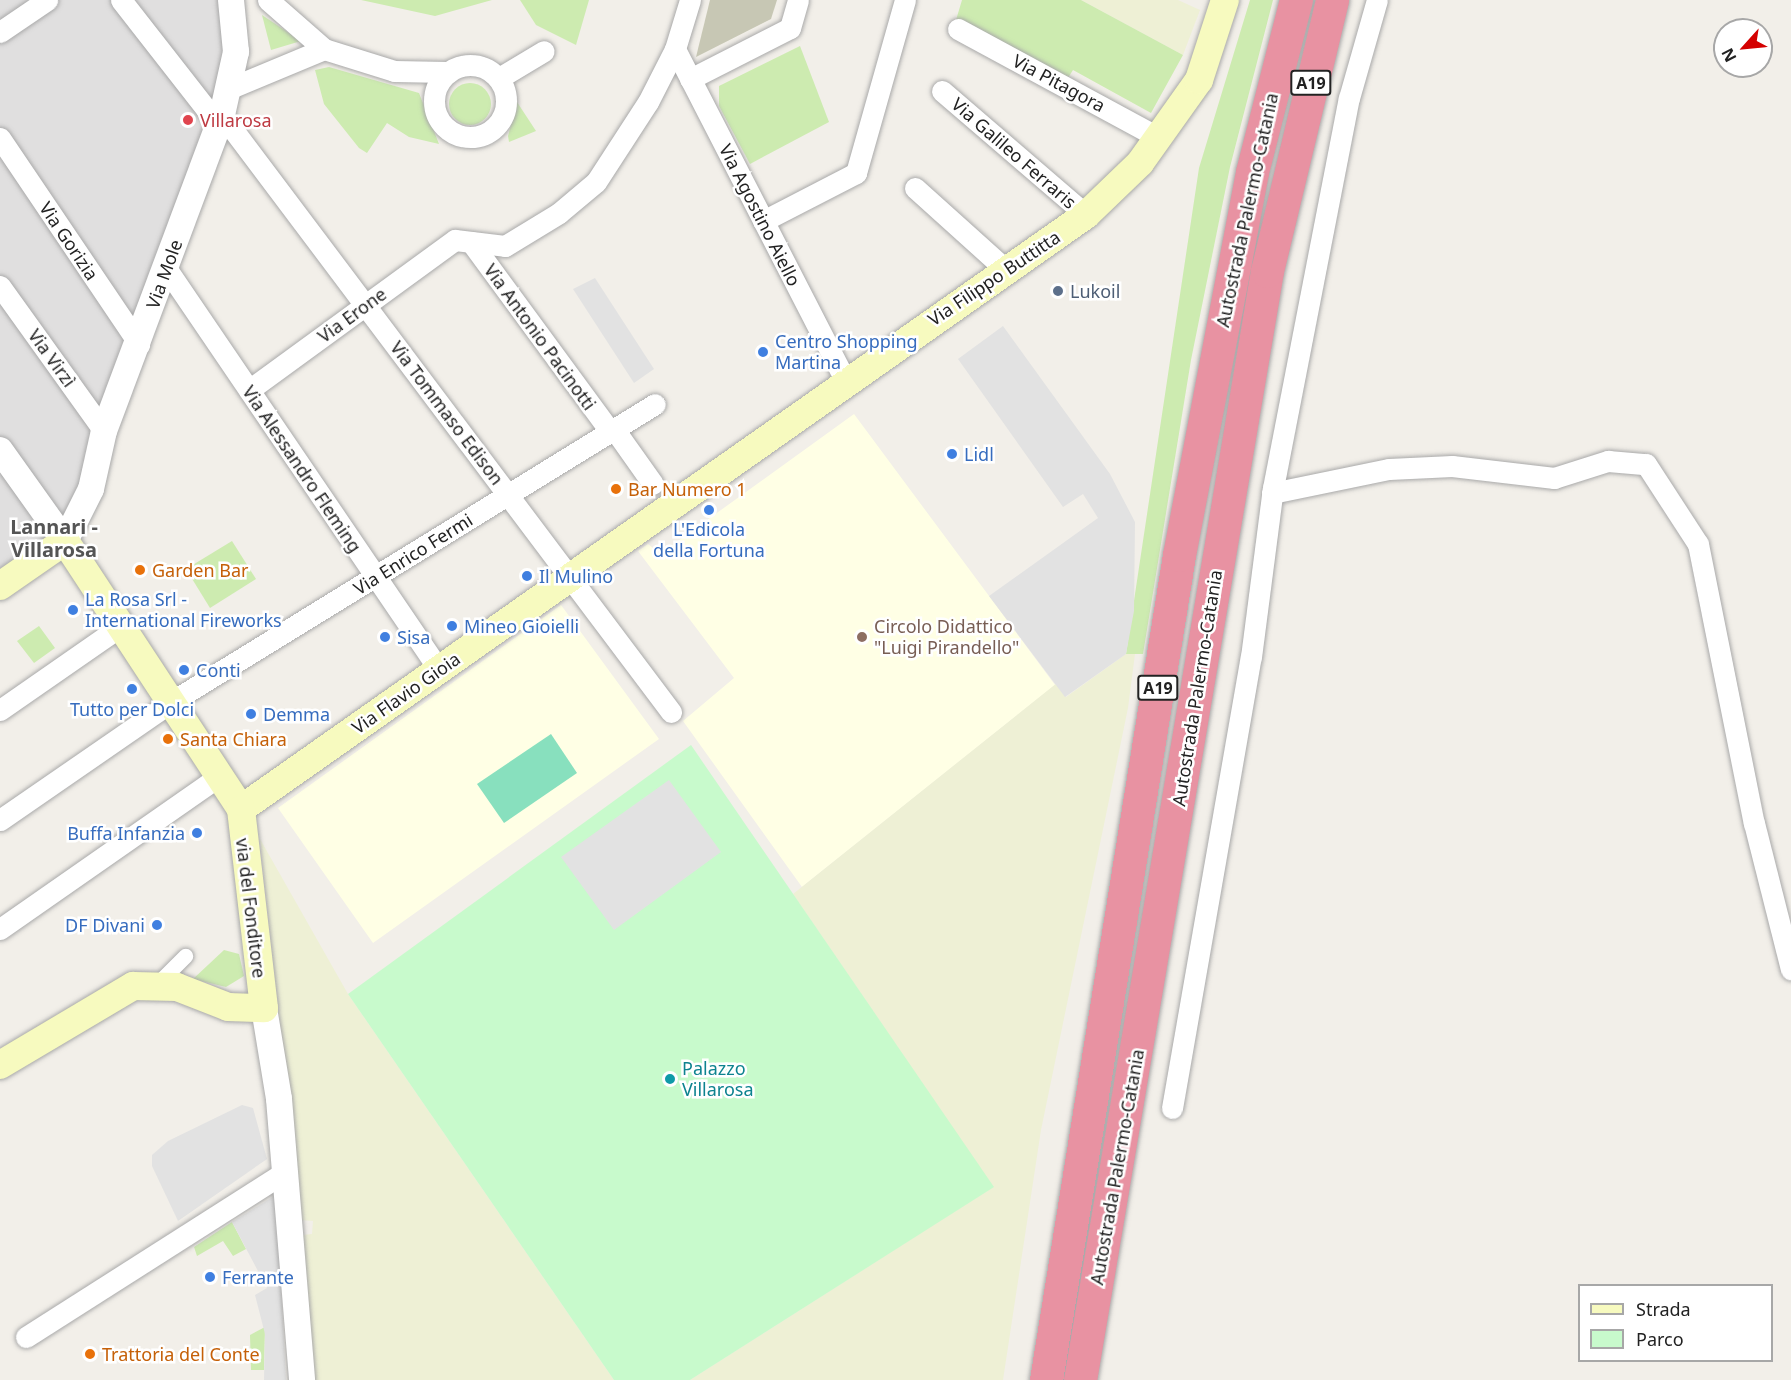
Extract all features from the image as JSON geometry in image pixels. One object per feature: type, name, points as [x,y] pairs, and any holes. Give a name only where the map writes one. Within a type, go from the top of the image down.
[{"type":"highway","name":"Autostrada Palermo-Catania","points":[[1046,1380],[1179,555],[1252,172],[1296,0]]},
{"type":"highway","name":"Autostrada Palermo-Catania","points":[[1080,1380],[1267,271],[1332,0]]},
{"type":"main road","name":"Via Filippo Buttitta","points":[[571,576],[845,380],[1086,215],[1160,138],[1198,80],[1225,0]]},
{"type":"main road","points":[[0,586],[65,541],[241,809]]},
{"type":"main road","name":"Via Flavio Gioia","points":[[241,809],[571,576]]},
{"type":"main road","name":"via del Fonditore","points":[[241,809],[264,1008]]},
{"type":"main road","points":[[3,1056],[108,996],[157,984],[228,1007],[264,1008]]},
{"type":"street","points":[[0,32],[47,0]]},
{"type":"street","name":"Via Tommaso Edison","points":[[121,0],[220,120],[365,305],[671,712]]},
{"type":"street","points":[[217,0],[232,11]]},
{"type":"street","points":[[268,0],[324,49],[394,71],[447,72],[468,64],[499,78],[507,99],[500,121],[469,137],[446,128],[434,106],[447,72]]},
{"type":"street","points":[[463,241],[505,246],[559,213],[596,182],[675,49],[690,0]]},
{"type":"street","points":[[690,79],[790,28],[798,0]]},
{"type":"street","points":[[763,221],[856,173],[905,0]]},
{"type":"street","points":[[1172,1108],[1250,668],[1272,493],[1349,98],[1377,0]]},
{"type":"street","name":"Via Mole","points":[[65,541],[91,489],[104,431],[139,344],[220,120],[236,52],[232,11]]},
{"type":"street","name":"Via Pitagora","points":[[958,29],[1160,138]]},
{"type":"street","points":[[228,89],[324,49]]},
{"type":"street","name":"Via Agostino Aiello","points":[[675,49],[845,380]]},
{"type":"street","points":[[499,78],[544,51]]},
{"type":"street","name":"Via Galileo Ferraris","points":[[942,91],[1086,215]]},
{"type":"street","name":"Via Gorizia","points":[[0,138],[139,344]]},
{"type":"street","points":[[915,188],[1006,270]]},
{"type":"street","name":"Via Erone","points":[[249,390],[365,305],[463,241]]},
{"type":"street","name":"Via Antonio Pacinotti","points":[[463,241],[653,484]]},
{"type":"street","name":"Via Alessandro Fleming","points":[[166,268],[439,670]]},
{"type":"street","name":"Via Virzì","points":[[0,286],[104,431]]},
{"type":"street","name":"Via Enrico Fermi","points":[[0,820],[171,702],[376,578],[655,404]]},
{"type":"street","points":[[0,450],[65,541]]},
{"type":"street","points":[[1272,493],[1389,469],[1452,466],[1554,477],[1608,461],[1646,464],[1698,544],[1754,823],[1791,969]]},
{"type":"street","points":[[0,710],[121,626]]},
{"type":"street","points":[[0,929],[219,776]]},
{"type":"street","points":[[157,984],[185,956]]},
{"type":"street","points":[[264,1008],[285,1172],[302,1380]]},
{"type":"street","points":[[26,1337],[285,1172]]},
{"type":"shaded area","points":[[0,0],[231,0],[222,115],[58,539],[0,579]]},
{"type":"shaded area","points":[[710,0],[777,0],[771,19],[696,57]]},
{"type":"shaded area","points":[[1081,0],[1178,0],[1200,10],[1183,55]]},
{"type":"shaded area","points":[[595,278],[654,369],[634,383],[573,289]]},
{"type":"shaded area","points":[[1003,326],[1110,474],[1135,522],[1134,611],[1126,654],[1065,697],[989,596],[1098,518],[1083,494],[1063,507],[958,359]]},
{"type":"shaded area","name":"Circolo Didattico \"Luigi Pirandello\"","points":[[854,414],[1055,685],[802,887],[683,721],[734,678],[638,551],[648,544],[660,554]]},
{"type":"shaded area","points":[[561,605],[659,739],[373,943],[278,808]]},
{"type":"shaded area","points":[[1126,654],[1135,654],[1128,708],[1041,1130],[1003,1380],[690,1380],[993,1187],[793,894],[1057,683],[1066,697]]},
{"type":"shaded area","points":[[669,780],[721,852],[614,930],[561,857]]},
{"type":"shaded area","points":[[260,839],[348,994],[614,1380],[310,1380],[302,1235],[312,1234],[313,1221],[301,1220]]},
{"type":"shaded area","points":[[242,1105],[253,1108],[267,1159],[178,1221],[152,1166],[152,1155],[168,1141]]},
{"type":"shaded area","points":[[276,1195],[286,1380],[264,1380],[265,1334],[255,1295],[267,1288],[232,1222]]},
{"type":"green space","points":[[361,0],[492,0],[435,16]]},
{"type":"green space","points":[[520,0],[589,0],[576,45],[536,25]]},
{"type":"green space","points":[[962,0],[1081,0],[1183,55],[1151,113],[1073,70],[1066,81],[956,20]]},
{"type":"green space","points":[[1250,0],[1273,0],[1230,167],[1191,360],[1143,654],[1126,654],[1199,168]]},
{"type":"green space","points":[[262,15],[301,41],[271,50]]},
{"type":"green space","points":[[800,46],[829,122],[750,164],[719,106],[719,86]]},
{"type":"green space","points":[[329,67],[419,93],[439,144],[409,137],[387,123],[367,153],[359,148],[324,104],[315,70]]},
{"type":"green space","points":[[470,83],[485,89],[491,104],[485,119],[470,125],[455,119],[449,104],[455,89]]},
{"type":"green space","points":[[517,102],[536,131],[509,142],[508,136]]},
{"type":"green space","points":[[232,541],[256,579],[210,608],[186,569]]},
{"type":"green space","points":[[39,626],[55,648],[34,663],[17,641]]},
{"type":"green space","points":[[551,734],[577,773],[504,823],[477,784]]},
{"type":"green space","points":[[691,745],[994,1187],[690,1380],[614,1380],[348,994]]},
{"type":"green space","points":[[224,950],[239,954],[244,976],[226,987],[193,979]]},
{"type":"green space","points":[[232,1222],[246,1249],[233,1256],[223,1241],[197,1256],[194,1247]]},
{"type":"green space","points":[[265,1327],[264,1370],[251,1370],[250,1335]]},
{"type":"place","name":"Villarosa","points":[[188,120]]},
{"type":"place","name":"Lukoil","points":[[1058,291]]},
{"type":"place","name":"Centro Shopping Martina","points":[[763,352]]},
{"type":"place","name":"Lidl","points":[[952,454]]},
{"type":"place","name":"Bar Numero 1","points":[[616,489]]},
{"type":"place","name":"L'Edicola della Fortuna","points":[[709,510]]},
{"type":"place","name":"Garden Bar","points":[[140,570]]},
{"type":"place","name":"Il Mulino","points":[[527,576]]},
{"type":"place","name":"La Rosa Srl - International Fireworks","points":[[73,610]]},
{"type":"place","name":"Mineo Gioielli","points":[[452,626]]},
{"type":"place","name":"Sisa","points":[[385,637]]},
{"type":"place","name":"Circolo Didattico \"Luigi Pirandello\"","points":[[862,637]]},
{"type":"place","name":"Conti","points":[[184,670]]},
{"type":"place","name":"Tutto per Dolci","points":[[132,689]]},
{"type":"place","name":"Demma","points":[[251,714]]},
{"type":"place","name":"Santa Chiara","points":[[168,739]]},
{"type":"place","name":"Buffa Infanzia","points":[[197,833]]},
{"type":"place","name":"DF Divani","points":[[157,925]]},
{"type":"place","name":"Palazzo Villarosa","points":[[670,1079]]},
{"type":"place","name":"Ferrante","points":[[210,1277]]},
{"type":"place","name":"Trattoria del Conte","points":[[90,1354]]},
{"type":"district","name":"Lannari - Villarosa","points":[[54,538]]}]
